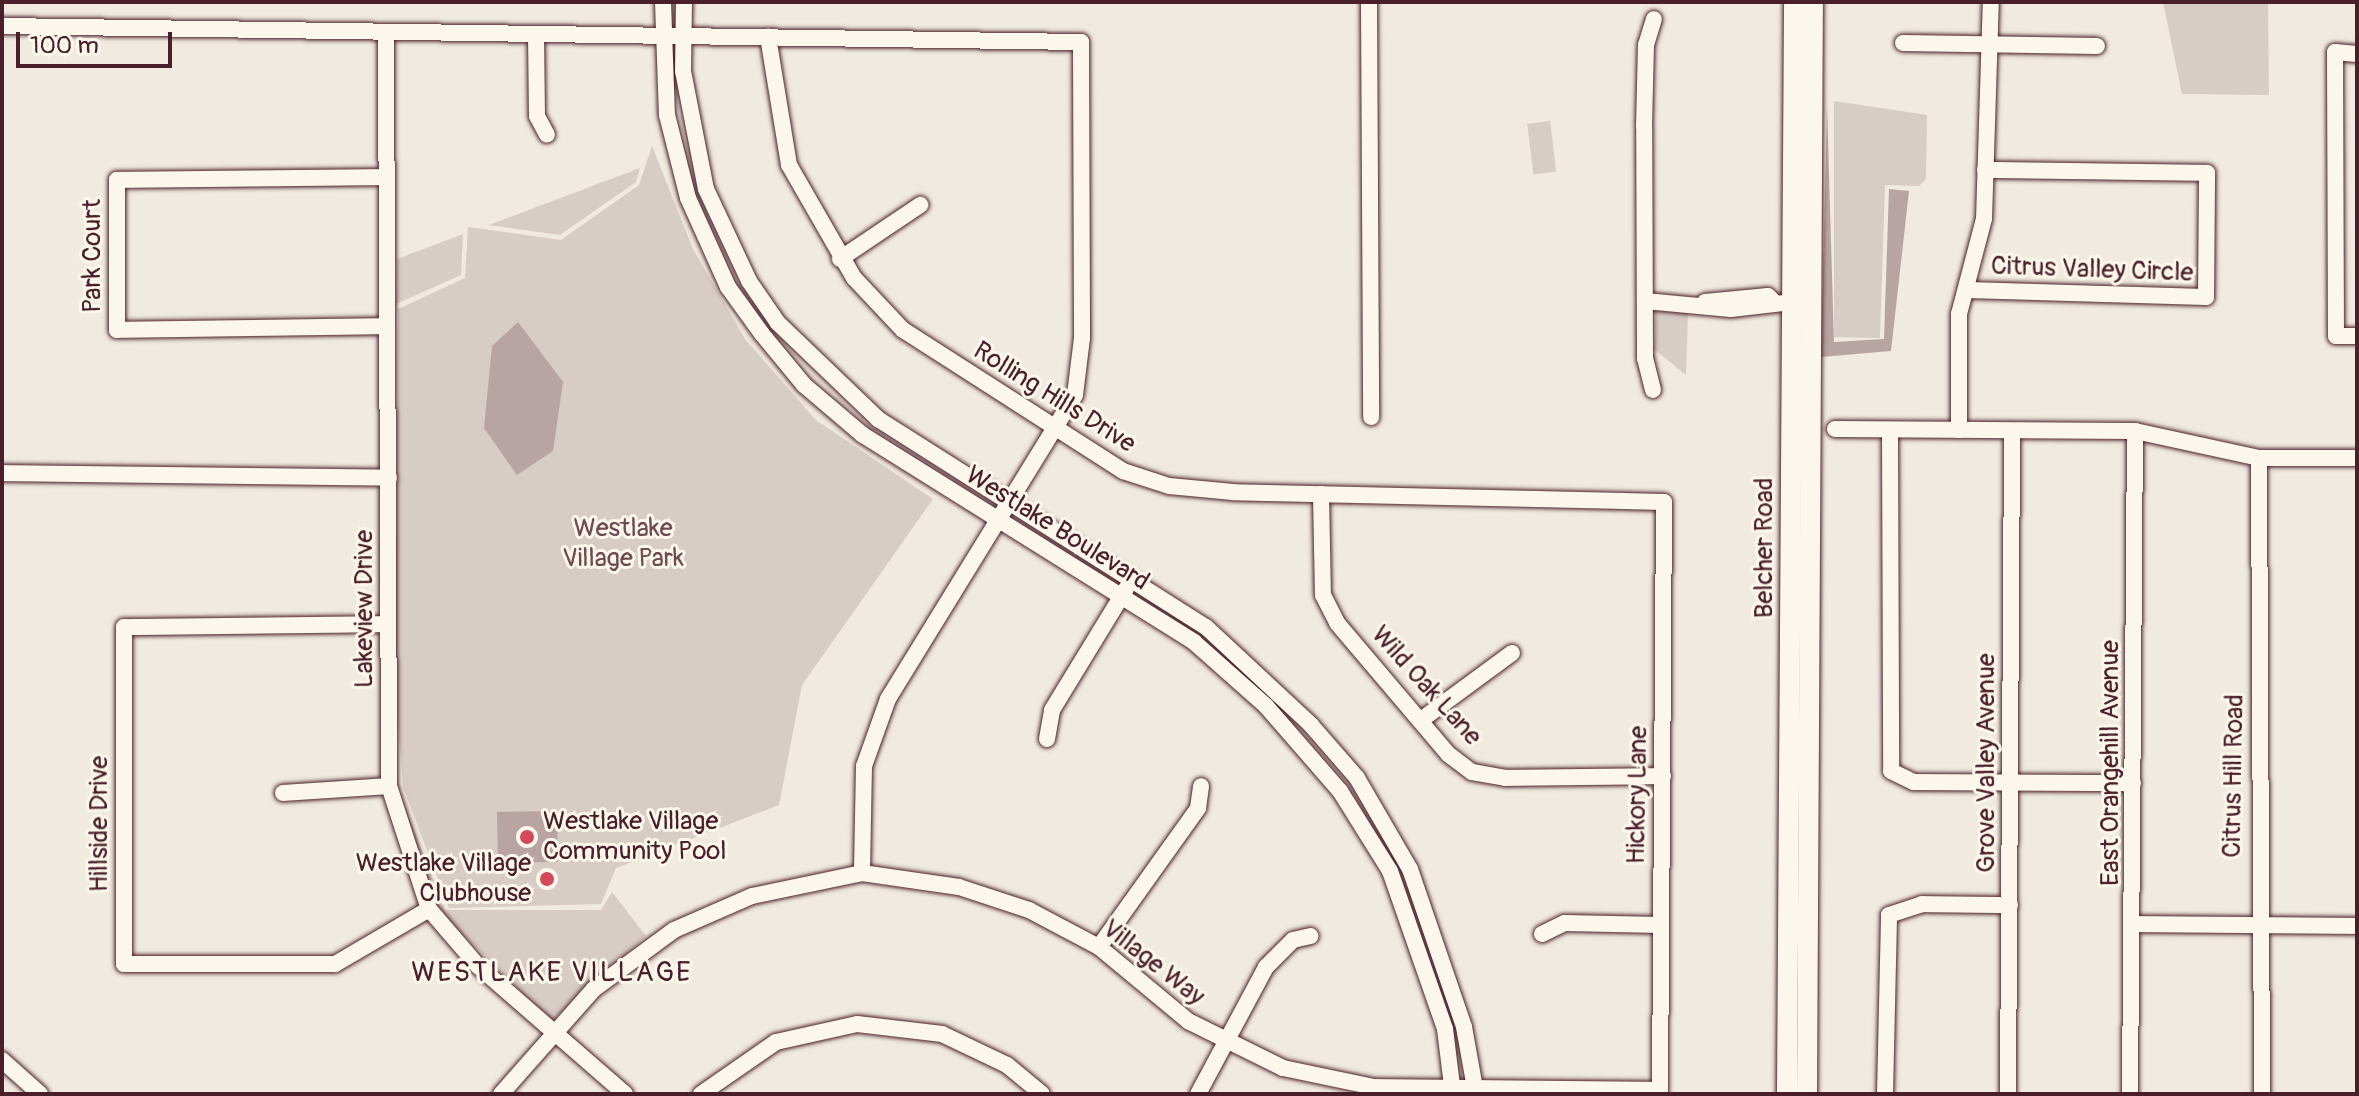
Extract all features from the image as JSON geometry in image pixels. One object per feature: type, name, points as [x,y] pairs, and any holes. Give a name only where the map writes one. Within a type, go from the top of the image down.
[{"type":"main road","name":"Belcher Road","points":[[1787,1094],[1794,2]]},
{"type":"main road","name":"Belcher Road","points":[[1807,1094],[1793,302],[1813,2]]},
{"type":"street","name":"Westlake Boulevard","points":[[663,2],[663,36],[675,152],[728,287],[804,385],[863,435],[1194,642],[1266,706],[1340,791],[1390,871],[1445,1029],[1453,1091]]},
{"type":"street","name":"Westlake Boulevard","points":[[684,2],[683,35],[689,117],[706,189],[778,323],[878,419],[1206,627],[1357,778],[1423,900],[1476,1091]]},
{"type":"street","points":[[1369,2],[1371,417]]},
{"type":"street","points":[[1959,430],[1959,314],[1984,219],[1991,2]]},
{"type":"street","points":[[1653,390],[1645,301],[1646,45],[1654,19]]},
{"type":"street","points":[[2,26],[1081,42],[1082,338],[1075,395],[875,729],[864,766],[862,873]]},
{"type":"street","name":"Lakeview Drive","points":[[386,33],[389,786],[429,909],[478,966],[625,1094]]},
{"type":"street","points":[[536,35],[537,116],[547,135]]},
{"type":"street","name":"Rolling Hills Drive","points":[[768,37],[789,165],[840,259],[903,330],[1123,471],[1169,486],[1321,494],[1664,502]]},
{"type":"street","points":[[1903,43],[2097,46]]},
{"type":"street","points":[[2357,54],[2335,52],[2336,336],[2357,336]]},
{"type":"street","name":"Citrus Valley Circle","points":[[1967,290],[2206,297],[2207,173],[1985,170]]},
{"type":"street","name":"Park Court","points":[[385,177],[117,180],[117,330],[387,326]]},
{"type":"street","points":[[840,259],[920,205]]},
{"type":"street","points":[[1645,301],[1793,302]]},
{"type":"street","points":[[1835,429],[2135,431],[2259,458],[2357,458]]},
{"type":"street","points":[[1890,430],[1888,760],[1899,779],[2133,783]]},
{"type":"street","name":"East Orangehill Avenue","points":[[2130,1094],[2134,924],[2135,431]]},
{"type":"street","name":"Grove Valley Avenue","points":[[2008,1094],[2013,782],[2012,432]]},
{"type":"street","name":"Citrus Hill Road","points":[[2259,458],[2256,926],[2262,1094]]},
{"type":"street","points":[[2,473],[389,478]]},
{"type":"street","name":"Wild Oak Lane","points":[[1321,494],[1323,595],[1337,623],[1421,720],[1472,772],[1663,776]]},
{"type":"street","name":"Hickory Lane","points":[[1660,1090],[1664,502]]},
{"type":"street","points":[[1047,739],[1052,710],[1131,581]]},
{"type":"street","name":"Hillside Drive","points":[[388,624],[124,627],[124,964],[335,964],[429,909]]},
{"type":"street","points":[[1421,720],[1512,653]]},
{"type":"street","points":[[283,793],[389,786]]},
{"type":"street","points":[[1099,947],[1198,808],[1201,786]]},
{"type":"street","name":"Village Way","points":[[501,1094],[594,989],[674,930],[763,892],[862,873],[995,897],[1099,947],[1188,1021],[1226,1043],[1342,1083],[1453,1091],[1660,1090]]},
{"type":"street","points":[[1885,1094],[1889,915],[1922,904],[2010,905]]},
{"type":"street","points":[[1542,934],[1565,923],[1661,925]]},
{"type":"street","points":[[2134,924],[2357,926]]},
{"type":"street","points":[[1198,1094],[1266,967],[1293,940],[1311,936]]},
{"type":"street","points":[[701,1094],[776,1042],[857,1024],[942,1034],[1007,1065],[1042,1094]]},
{"type":"street","points":[[2,1060],[40,1094]]},
{"type":"green space","points":[[2163,2],[2268,2],[2269,95],[2182,94]]},
{"type":"green space","points":[[1834,101],[1927,115],[1926,179],[1919,186],[1885,185],[1880,338],[1834,337]]},
{"type":"green space","points":[[1550,121],[1556,172],[1533,174],[1527,124]]},
{"type":"green space","name":"Westlake Village Park","points":[[652,146],[693,249],[745,339],[816,420],[933,499],[802,685],[779,805],[616,868],[601,904],[449,908],[403,787],[395,678],[398,309],[465,278],[468,227],[561,240],[639,185]]},
{"type":"green space","points":[[640,168],[636,182],[560,235],[489,225]]},
{"type":"green space","points":[[463,234],[461,275],[396,304],[397,259]]},
{"type":"green space","points":[[1656,311],[1688,312],[1686,375],[1655,350]]},
{"type":"green space","points":[[394,733],[398,789],[445,910],[601,910],[612,892],[646,936],[551,1021],[433,905],[394,785]]},
{"type":"shaded area","points":[[1827,107],[1834,342],[1884,339],[1889,189],[1909,191],[1891,351],[1821,357]]},
{"type":"shaded area","points":[[518,322],[563,382],[553,451],[517,475],[484,428],[492,346]]},
{"type":"shaded area","name":"Westlake Village Community Pool","points":[[557,811],[558,862],[498,863],[497,812]]},
{"type":"place","name":"Westlake Village Community Pool","points":[[527,837]]},
{"type":"place","name":"Westlake Village Clubhouse","points":[[547,879]]},
{"type":"district","name":"WESTLAKE VILLAGE","points":[[552,973]]}]
